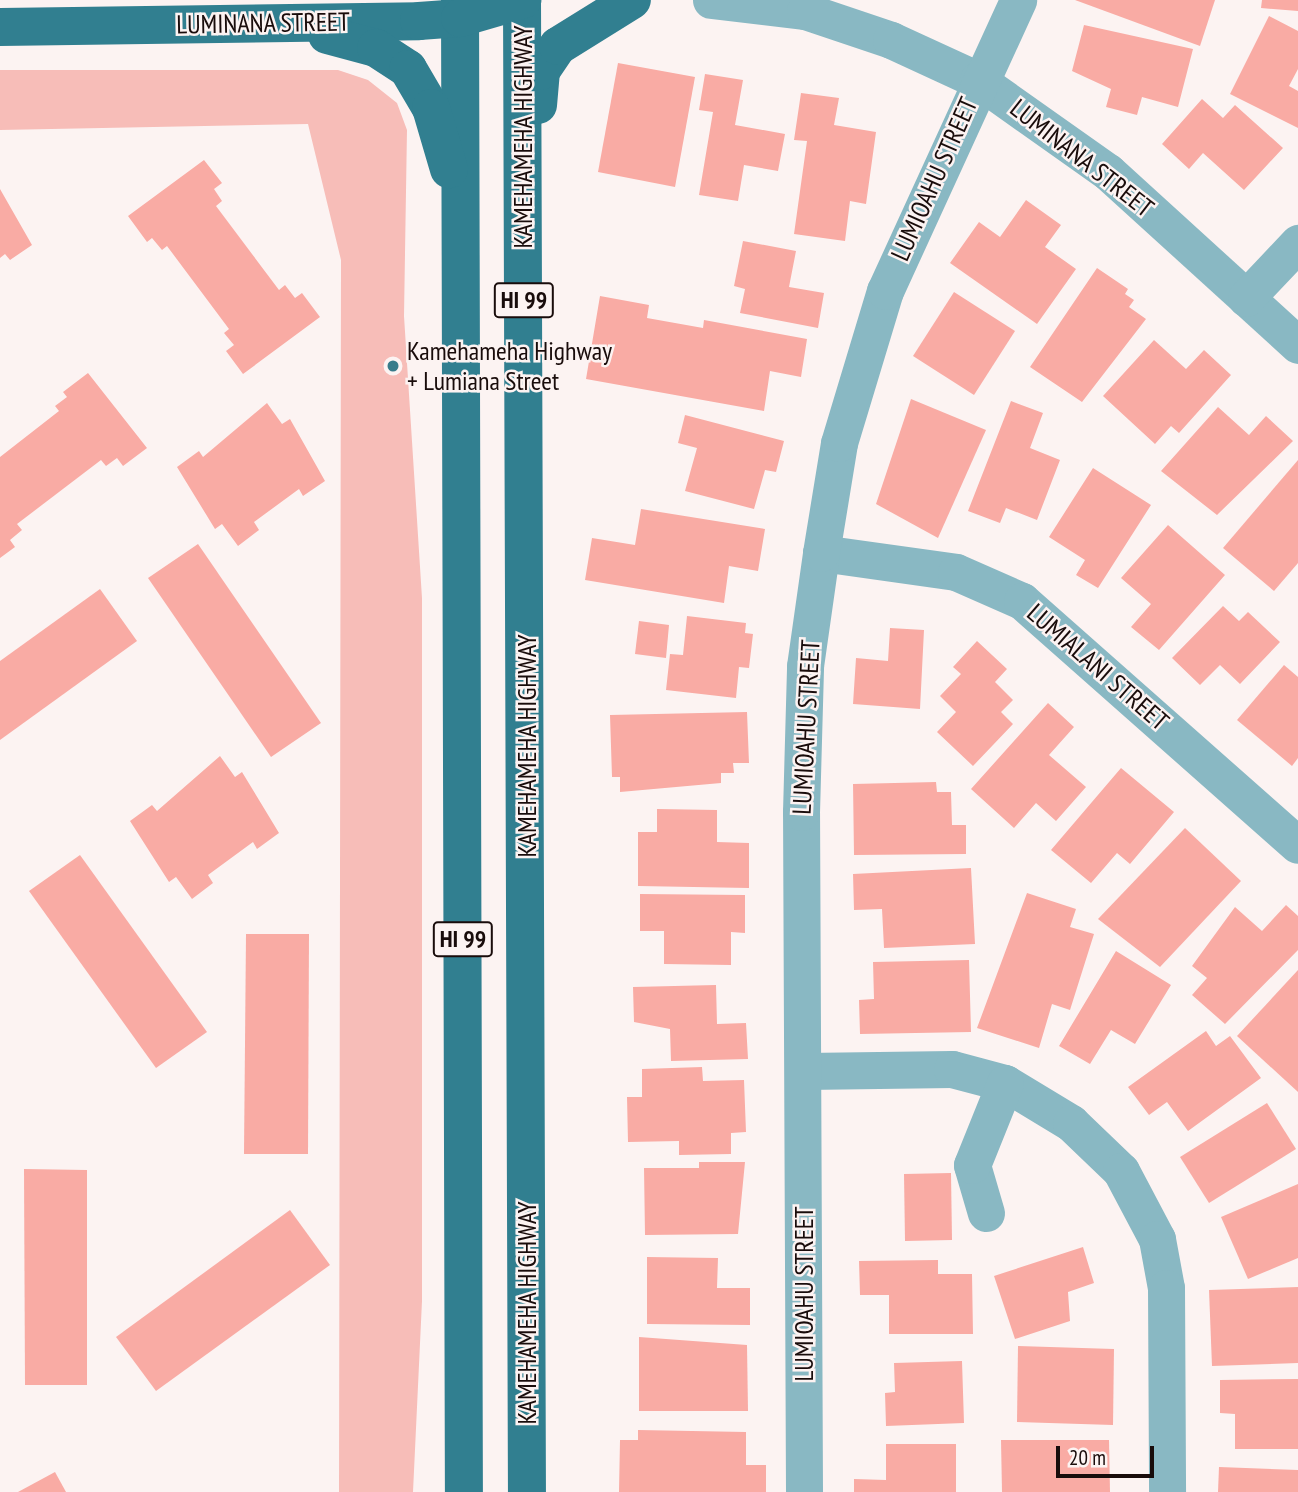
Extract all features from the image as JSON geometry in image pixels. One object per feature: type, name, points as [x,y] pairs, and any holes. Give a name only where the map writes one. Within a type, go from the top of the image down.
[{"type":"main road","name":"KAMEHAMEHA HIGHWAY","points":[[524,0],[527,1492]]},
{"type":"main road","name":"LUMINANA STREET","points":[[0,27],[263,23],[460,9],[524,0]]},
{"type":"main road","points":[[523,180],[547,59],[633,0]]},
{"type":"main road","name":"HI 99","points":[[460,9],[464,1492]]},
{"type":"main road","points":[[263,23],[354,40],[408,69],[431,108],[461,205]]},
{"type":"street","name":"LUMINANA STREET","points":[[711,0],[805,11],[891,40],[978,80],[1108,172],[1298,345]]},
{"type":"street","name":"LUMIOAHU STREET","points":[[804,1492],[805,1071],[801,799],[805,666],[821,553],[839,443],[885,291],[978,80],[1018,0]]},
{"type":"street","points":[[1246,298],[1298,243]]},
{"type":"street","name":"LUMIALANI STREET","points":[[821,553],[956,572],[1022,601],[1298,845]]},
{"type":"street","points":[[805,1071],[951,1069],[1005,1083],[1098,1145],[1142,1202],[1157,1239],[1166,1288],[1167,1492]]},
{"type":"street","points":[[986,1213],[972,1165],[1005,1083]]},
{"type":"shaded area","points":[[0,70],[338,70],[368,80],[397,103],[407,130],[404,316],[422,598],[422,1301],[413,1492],[339,1492],[341,260],[308,124],[0,130]]},
{"type":"building","points":[[1075,0],[1215,0],[1200,46]]},
{"type":"building","points":[[1262,0],[1298,0],[1298,11],[1261,8]]},
{"type":"building","points":[[1269,16],[1298,31],[1298,69],[1289,86],[1298,91],[1298,128],[1230,94]]},
{"type":"building","points":[[1084,25],[1193,49],[1178,107],[1142,97],[1137,115],[1106,107],[1111,89],[1072,71]]},
{"type":"building","points":[[618,63],[695,77],[675,187],[598,172]]},
{"type":"building","points":[[705,74],[743,80],[735,125],[785,134],[778,171],[744,165],[738,201],[699,195],[713,112],[699,110]]},
{"type":"building","points":[[801,93],[839,98],[834,125],[876,132],[866,204],[850,201],[845,241],[794,234],[807,141],[794,140]]},
{"type":"building","points":[[1202,99],[1223,118],[1235,105],[1283,148],[1244,190],[1203,153],[1189,169],[1162,144]]},
{"type":"building","points":[[204,160],[222,183],[214,189],[222,201],[216,206],[279,290],[285,285],[295,298],[302,293],[320,317],[243,374],[226,351],[234,345],[224,333],[229,329],[167,246],[162,250],[152,238],[147,242],[128,216]]},
{"type":"building","points":[[0,189],[32,245],[10,260],[5,254],[0,258]]},
{"type":"building","points":[[1026,200],[1061,225],[1045,247],[1076,269],[1037,324],[950,263],[979,222],[1000,237]]},
{"type":"building","points":[[743,241],[796,251],[789,287],[824,293],[818,328],[740,313],[745,289],[734,286]]},
{"type":"building","points":[[1097,268],[1128,289],[1125,294],[1134,300],[1129,307],[1146,319],[1082,402],[1030,367]]},
{"type":"building","points":[[954,292],[1015,331],[974,395],[913,356]]},
{"type":"building","points":[[600,296],[649,305],[647,318],[703,328],[704,320],[807,339],[801,377],[770,371],[764,411],[586,379]]},
{"type":"building","points":[[1154,340],[1186,369],[1204,350],[1231,375],[1179,433],[1171,426],[1155,444],[1103,396]]},
{"type":"building","points":[[88,373],[147,448],[123,466],[117,458],[106,466],[101,460],[17,524],[22,530],[10,540],[15,547],[0,558],[0,457],[59,411],[55,406],[67,397],[63,392]]},
{"type":"building","points":[[911,399],[986,430],[938,538],[876,504]]},
{"type":"building","points":[[1011,401],[1043,413],[1030,448],[1060,460],[1037,520],[1006,508],[1000,523],[968,511]]},
{"type":"building","points":[[267,403],[282,424],[290,419],[325,481],[303,496],[299,489],[254,522],[259,530],[238,546],[222,524],[215,529],[177,467],[199,451],[203,457]]},
{"type":"building","points":[[1218,407],[1249,435],[1266,416],[1293,441],[1217,515],[1161,471]]},
{"type":"building","points":[[685,415],[784,441],[776,472],[765,470],[754,509],[685,491],[697,448],[678,443]]},
{"type":"building","points":[[1298,460],[1298,563],[1274,591],[1223,548]]},
{"type":"building","points":[[1093,468],[1151,505],[1098,588],[1076,575],[1085,560],[1049,537]]},
{"type":"building","points":[[641,509],[765,529],[758,571],[729,566],[724,603],[585,580],[592,538],[635,545]]},
{"type":"building","points":[[1168,525],[1225,575],[1159,650],[1131,627],[1151,604],[1121,578]]},
{"type":"building","points":[[198,544],[321,723],[271,757],[148,578]]},
{"type":"building","points":[[100,589],[137,641],[0,740],[0,661]]},
{"type":"building","points":[[1223,606],[1239,621],[1248,612],[1280,642],[1240,684],[1220,665],[1200,685],[1172,658]]},
{"type":"building","points":[[687,616],[746,623],[745,633],[753,634],[749,668],[739,667],[736,698],[666,690],[670,654],[683,655]]},
{"type":"building","points":[[639,621],[669,625],[666,658],[635,654]]},
{"type":"building","points":[[890,628],[924,630],[920,709],[853,704],[856,658],[888,661]]},
{"type":"building","points":[[977,641],[1007,669],[995,682],[1013,700],[1001,712],[1013,724],[973,766],[937,732],[956,712],[940,696],[961,674],[953,667]]},
{"type":"building","points":[[1284,665],[1298,677],[1298,758],[1292,766],[1237,720]]},
{"type":"building","points":[[1048,703],[1074,727],[1049,755],[1086,787],[1056,821],[1036,803],[1014,828],[971,789]]},
{"type":"building","points":[[747,712],[749,763],[733,763],[734,773],[721,773],[721,783],[620,792],[620,777],[612,777],[610,715]]},
{"type":"building","points":[[220,756],[235,777],[242,772],[279,833],[257,849],[253,842],[208,875],[213,883],[192,899],[176,877],[169,882],[130,821],[152,805],[157,811]]},
{"type":"building","points":[[1121,768],[1174,812],[1130,864],[1117,853],[1091,883],[1051,850]]},
{"type":"building","points":[[936,782],[937,792],[951,792],[952,825],[966,825],[966,854],[854,855],[853,784]]},
{"type":"building","points":[[657,809],[717,810],[717,842],[749,843],[749,888],[638,886],[638,832],[657,832]]},
{"type":"building","points":[[1185,828],[1241,881],[1160,967],[1098,919]]},
{"type":"building","points":[[80,855],[207,1032],[156,1068],[29,891]]},
{"type":"building","points":[[971,868],[975,944],[884,948],[882,909],[854,910],[853,874]]},
{"type":"building","points":[[1027,893],[1076,909],[1070,927],[1094,934],[1070,1010],[1052,1004],[1039,1048],[977,1028]]},
{"type":"building","points":[[640,894],[745,895],[745,933],[731,932],[731,965],[664,964],[664,931],[640,931]]},
{"type":"building","points":[[1286,905],[1298,916],[1298,950],[1225,1024],[1192,995],[1207,978],[1192,966],[1235,907],[1262,931]]},
{"type":"building","points":[[246,934],[309,934],[308,1154],[244,1154]]},
{"type":"building","points":[[1116,951],[1171,985],[1135,1044],[1111,1030],[1090,1064],[1059,1046]]},
{"type":"building","points":[[969,960],[971,1032],[860,1034],[859,1000],[874,999],[873,962]]},
{"type":"building","points":[[1298,970],[1298,1092],[1237,1036]]},
{"type":"building","points":[[716,985],[717,1024],[746,1023],[748,1059],[671,1061],[670,1029],[634,1022],[633,987]]},
{"type":"building","points":[[1206,1031],[1216,1046],[1230,1036],[1261,1078],[1188,1131],[1167,1102],[1149,1115],[1128,1087]]},
{"type":"building","points":[[702,1067],[703,1081],[744,1080],[746,1132],[731,1133],[731,1154],[679,1155],[679,1141],[628,1142],[627,1097],[642,1097],[642,1069]]},
{"type":"building","points":[[1267,1103],[1296,1149],[1209,1203],[1180,1157]]},
{"type":"building","points":[[699,1162],[745,1162],[738,1234],[645,1235],[644,1168],[699,1168]]},
{"type":"building","points":[[24,1169],[87,1170],[87,1385],[25,1385]]},
{"type":"building","points":[[951,1173],[952,1240],[905,1241],[904,1174]]},
{"type":"building","points":[[1298,1184],[1298,1258],[1248,1279],[1221,1217]]},
{"type":"building","points":[[290,1210],[330,1265],[156,1391],[116,1337]]},
{"type":"building","points":[[1083,1247],[1094,1283],[1068,1292],[1070,1321],[1015,1339],[994,1276]]},
{"type":"building","points":[[647,1257],[718,1258],[717,1288],[750,1288],[750,1325],[647,1324]]},
{"type":"building","points":[[938,1260],[938,1274],[972,1274],[973,1334],[889,1334],[889,1295],[860,1295],[859,1261]]},
{"type":"building","points":[[1298,1287],[1298,1363],[1212,1366],[1209,1290]]},
{"type":"building","points":[[639,1337],[747,1345],[748,1411],[639,1411]]},
{"type":"building","points":[[1018,1346],[1114,1349],[1113,1425],[1017,1422]]},
{"type":"building","points":[[962,1361],[964,1423],[886,1426],[885,1393],[895,1392],[894,1363]]},
{"type":"building","points":[[1298,1379],[1298,1449],[1235,1449],[1235,1414],[1220,1413],[1220,1380]]},
{"type":"building","points":[[638,1430],[746,1432],[746,1465],[766,1465],[766,1492],[619,1492],[620,1440],[638,1440]]},
{"type":"building","points":[[1001,1440],[1109,1440],[1110,1492],[1002,1492]]},
{"type":"building","points":[[886,1444],[956,1444],[956,1492],[854,1492],[854,1479],[886,1480]]},
{"type":"building","points":[[1219,1467],[1298,1470],[1298,1492],[1218,1492]]},
{"type":"building","points":[[55,1472],[66,1492],[18,1492]]},
{"type":"place","name":"Kamehameha Highway + Lumiana Street","points":[[393,366]]}]
